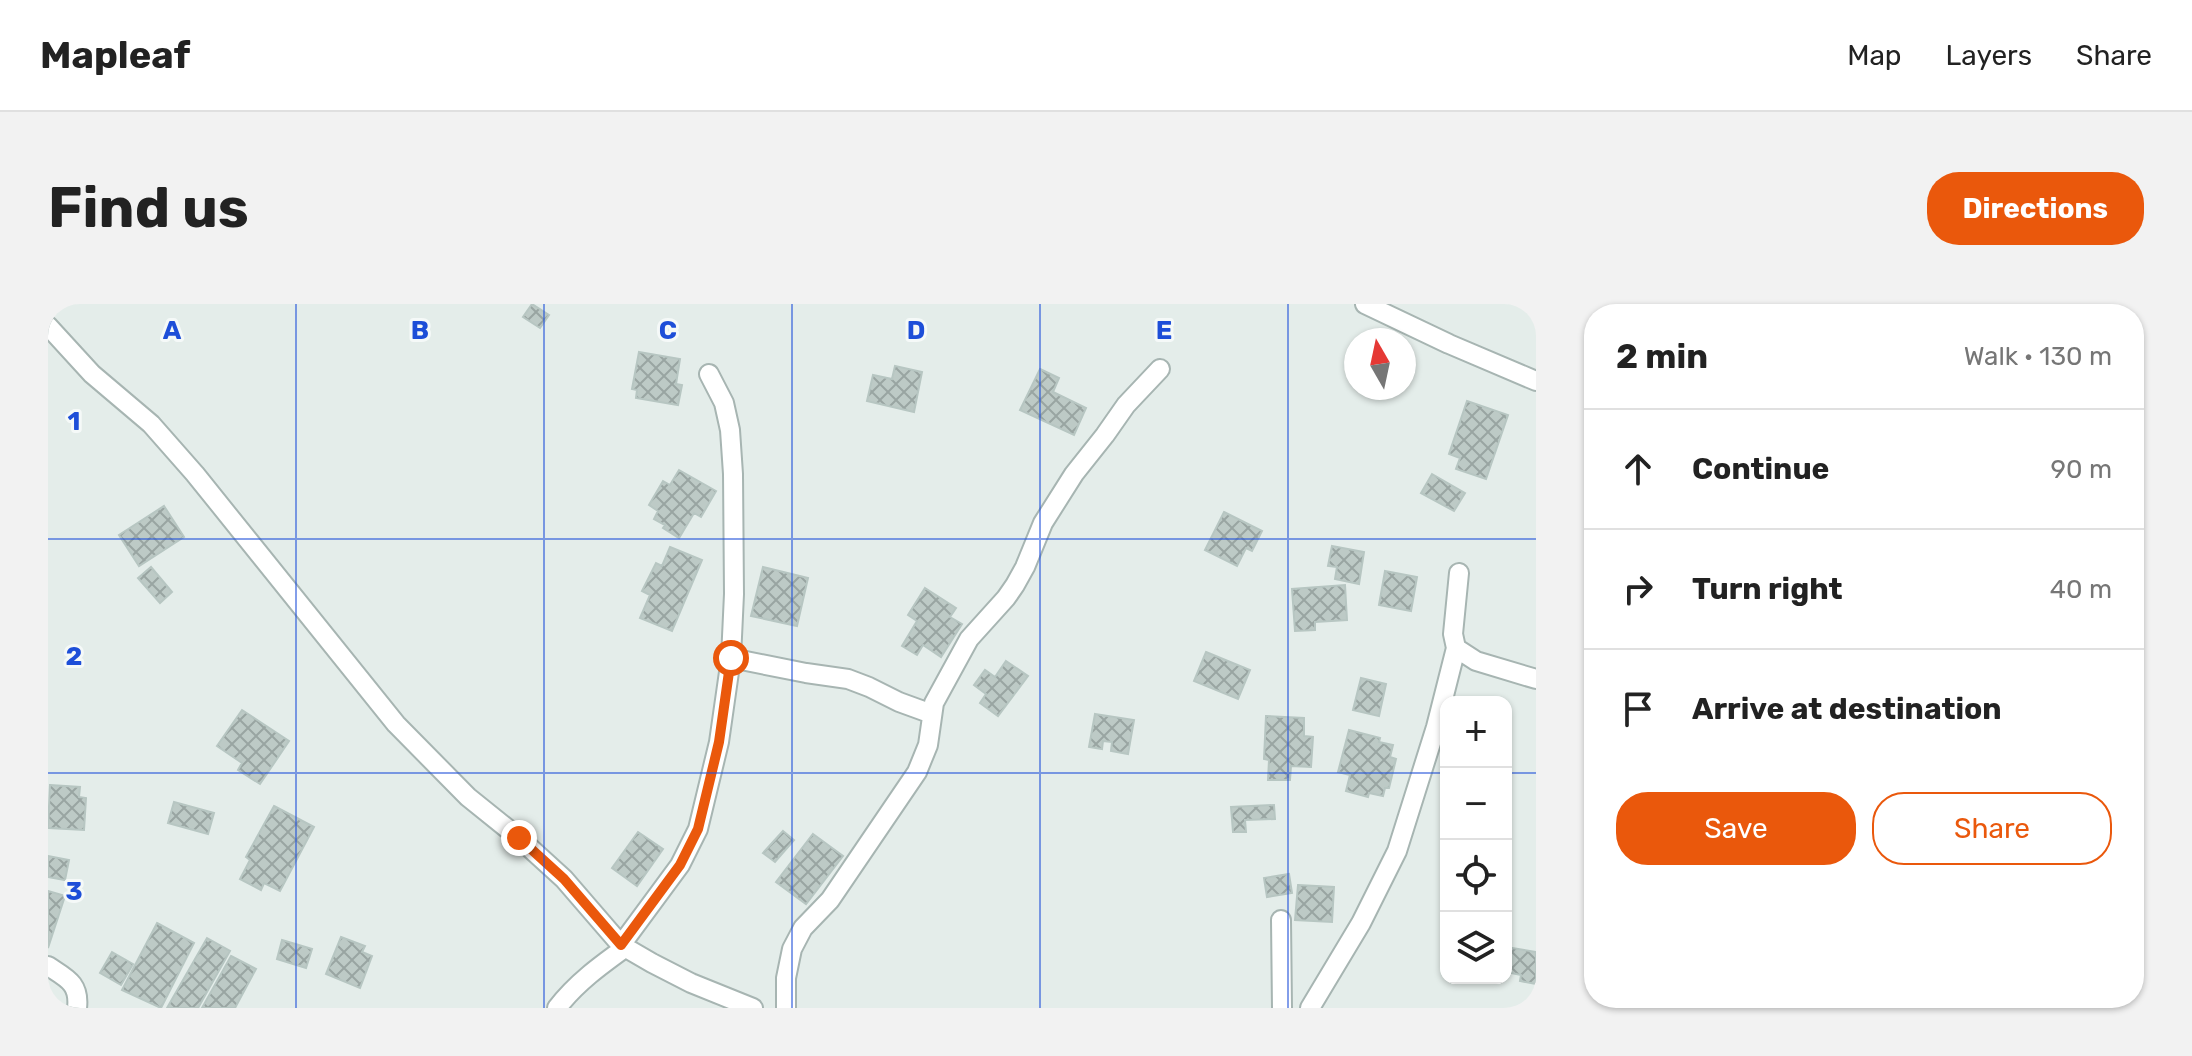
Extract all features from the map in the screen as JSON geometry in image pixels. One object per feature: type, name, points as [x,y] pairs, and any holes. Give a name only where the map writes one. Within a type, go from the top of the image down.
[{"type":"street","points":[[1365,304],[1536,381]]},
{"type":"street","points":[[48,326],[92,374],[151,424],[195,474],[396,724],[468,797],[564,879],[624,946],[691,983],[753,1008]]},
{"type":"street","points":[[786,1008],[786,978],[792,949],[803,928],[830,900],[917,772],[928,745],[934,703],[969,639],[1015,585],[1043,523],[1074,474],[1126,405],[1160,369]]},
{"type":"street","points":[[557,1008],[586,977],[624,946],[680,865],[698,829],[719,742],[731,658],[733,474],[730,430],[724,403],[709,374]]},
{"type":"street","points":[[1310,1008],[1361,923],[1397,851],[1436,727],[1456,648],[1453,634],[1459,573]]},
{"type":"street","points":[[1456,648],[1476,661],[1536,679]]},
{"type":"street","points":[[731,658],[848,679],[932,714]]},
{"type":"street","points":[[1281,920],[1282,1008]]},
{"type":"street","points":[[48,966],[76,988],[77,1008]]},
{"type":"building","points":[[532,304],[549,315],[540,328],[523,317]]},
{"type":"building","points":[[639,352],[680,359],[676,384],[682,385],[678,405],[636,398],[637,390],[632,389]]},
{"type":"building","points":[[895,366],[922,372],[914,412],[867,401],[873,375],[892,379]]},
{"type":"building","points":[[1040,369],[1059,378],[1053,392],[1086,408],[1074,435],[1020,410]]},
{"type":"building","points":[[1467,401],[1508,415],[1486,479],[1456,469],[1460,458],[1449,454]]},
{"type":"building","points":[[679,470],[716,491],[701,517],[694,513],[679,538],[654,519],[658,511],[649,505],[663,481],[670,485]]},
{"type":"building","points":[[1432,474],[1465,493],[1454,511],[1421,493]]},
{"type":"building","points":[[164,506],[184,537],[139,566],[119,535]]},
{"type":"building","points":[[1224,512],[1262,531],[1252,551],[1246,548],[1237,566],[1205,550]]},
{"type":"building","points":[[1332,546],[1364,552],[1359,584],[1335,579],[1337,567],[1328,566]]},
{"type":"building","points":[[670,547],[702,560],[672,631],[640,618],[650,595],[642,591],[656,563],[662,566]]},
{"type":"building","points":[[151,567],[172,592],[160,603],[138,578]]},
{"type":"building","points":[[763,567],[808,578],[797,626],[751,616]]},
{"type":"building","points":[[1385,571],[1417,577],[1411,611],[1379,605]]},
{"type":"building","points":[[1345,585],[1347,620],[1315,622],[1315,630],[1295,631],[1292,589]]},
{"type":"building","points":[[925,588],[956,608],[950,617],[962,624],[941,657],[923,645],[917,655],[902,646],[917,621],[908,615]]},
{"type":"building","points":[[1206,652],[1250,670],[1238,699],[1194,681]]},
{"type":"building","points":[[1006,661],[1028,676],[998,716],[980,703],[986,694],[974,685],[985,670],[995,677]]},
{"type":"building","points":[[1361,678],[1386,684],[1379,716],[1353,710]]},
{"type":"building","points":[[242,710],[289,741],[260,784],[238,770],[242,763],[217,746]]},
{"type":"building","points":[[1095,714],[1134,720],[1128,754],[1111,751],[1112,742],[1103,741],[1102,749],[1089,747]]},
{"type":"building","points":[[1266,716],[1304,718],[1304,736],[1313,737],[1311,767],[1291,766],[1290,780],[1268,780],[1269,760],[1264,759]]},
{"type":"building","points":[[1349,730],[1380,738],[1379,742],[1393,745],[1390,757],[1396,759],[1389,788],[1385,788],[1383,796],[1369,793],[1368,797],[1346,791],[1350,775],[1338,772]]},
{"type":"building","points":[[50,785],[80,787],[79,797],[86,798],[84,830],[48,828]]},
{"type":"building","points":[[174,802],[214,813],[208,834],[168,823]]},
{"type":"building","points":[[1274,805],[1275,819],[1245,820],[1246,832],[1233,832],[1231,807]]},
{"type":"building","points":[[274,806],[314,827],[280,891],[264,883],[261,890],[240,879],[250,860],[246,857]]},
{"type":"building","points":[[783,831],[794,840],[775,862],[763,853]]},
{"type":"building","points":[[638,832],[663,849],[637,886],[612,868]]},
{"type":"building","points":[[813,834],[843,856],[806,904],[776,882]]},
{"type":"building","points":[[48,856],[69,860],[65,880],[48,877]]},
{"type":"building","points":[[1289,874],[1292,893],[1267,897],[1264,878]]},
{"type":"building","points":[[1298,885],[1334,887],[1332,922],[1295,920]]},
{"type":"building","points":[[48,891],[65,896],[48,948]]},
{"type":"building","points":[[157,923],[194,943],[161,1008],[122,990]]},
{"type":"building","points":[[341,937],[365,946],[362,952],[372,956],[360,988],[326,974]]},
{"type":"building","points":[[207,938],[230,951],[198,1008],[167,1008]]},
{"type":"building","points":[[282,940],[312,949],[306,968],[277,959]]},
{"type":"building","points":[[1512,948],[1536,952],[1536,984],[1520,981],[1521,975],[1512,973]]},
{"type":"building","points":[[112,952],[133,964],[121,985],[100,973]]},
{"type":"building","points":[[231,956],[256,969],[235,1008],[202,1008]]},
{"type":"route","points":[[519,838],[564,879],[621,945],[680,865],[698,829],[719,742],[731,658]]}]
